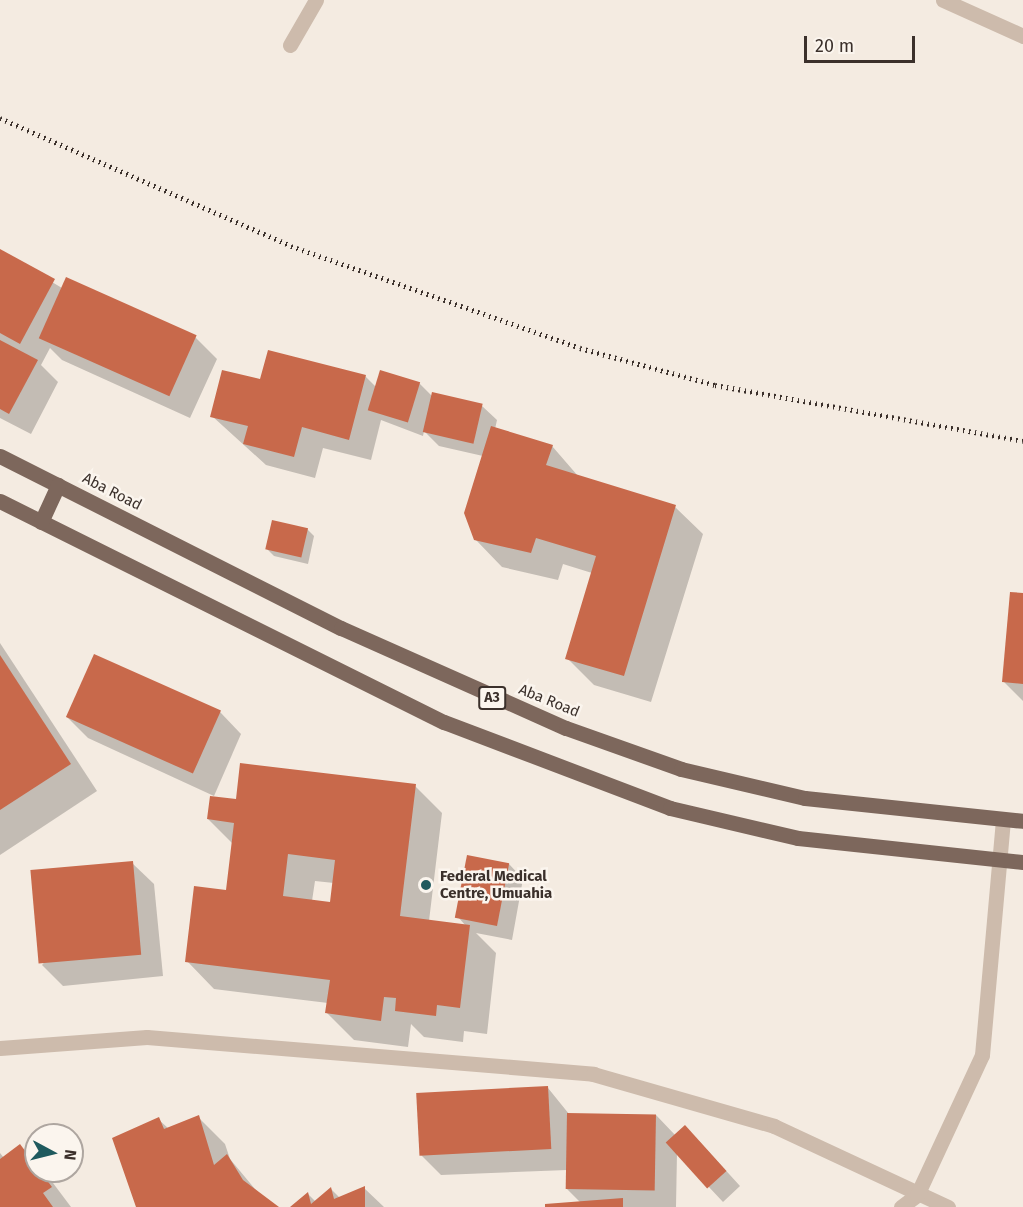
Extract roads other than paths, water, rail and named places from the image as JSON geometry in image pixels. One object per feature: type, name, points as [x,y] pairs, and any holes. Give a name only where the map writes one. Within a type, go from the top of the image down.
[{"type":"main road","name":"Aba Road","points":[[0,456],[461,685],[670,765],[805,798],[1023,821]]},
{"type":"main road","points":[[41,522],[58,485]]},
{"type":"main road","points":[[0,501],[444,722],[659,804],[798,838],[1023,862]]},
{"type":"street","points":[[290,45],[316,0]]},
{"type":"street","points":[[943,0],[1023,36]]},
{"type":"street","points":[[902,1207],[917,1194],[982,1055],[1003,820]]},
{"type":"street","points":[[0,1048],[147,1037],[593,1074],[774,1126],[948,1207]]},
{"type":"railway","points":[[0,118],[291,246],[580,348],[715,385],[1023,441]]},
{"type":"place","name":"Federal Medical Centre, Umuahia","points":[[426,885]]}]
